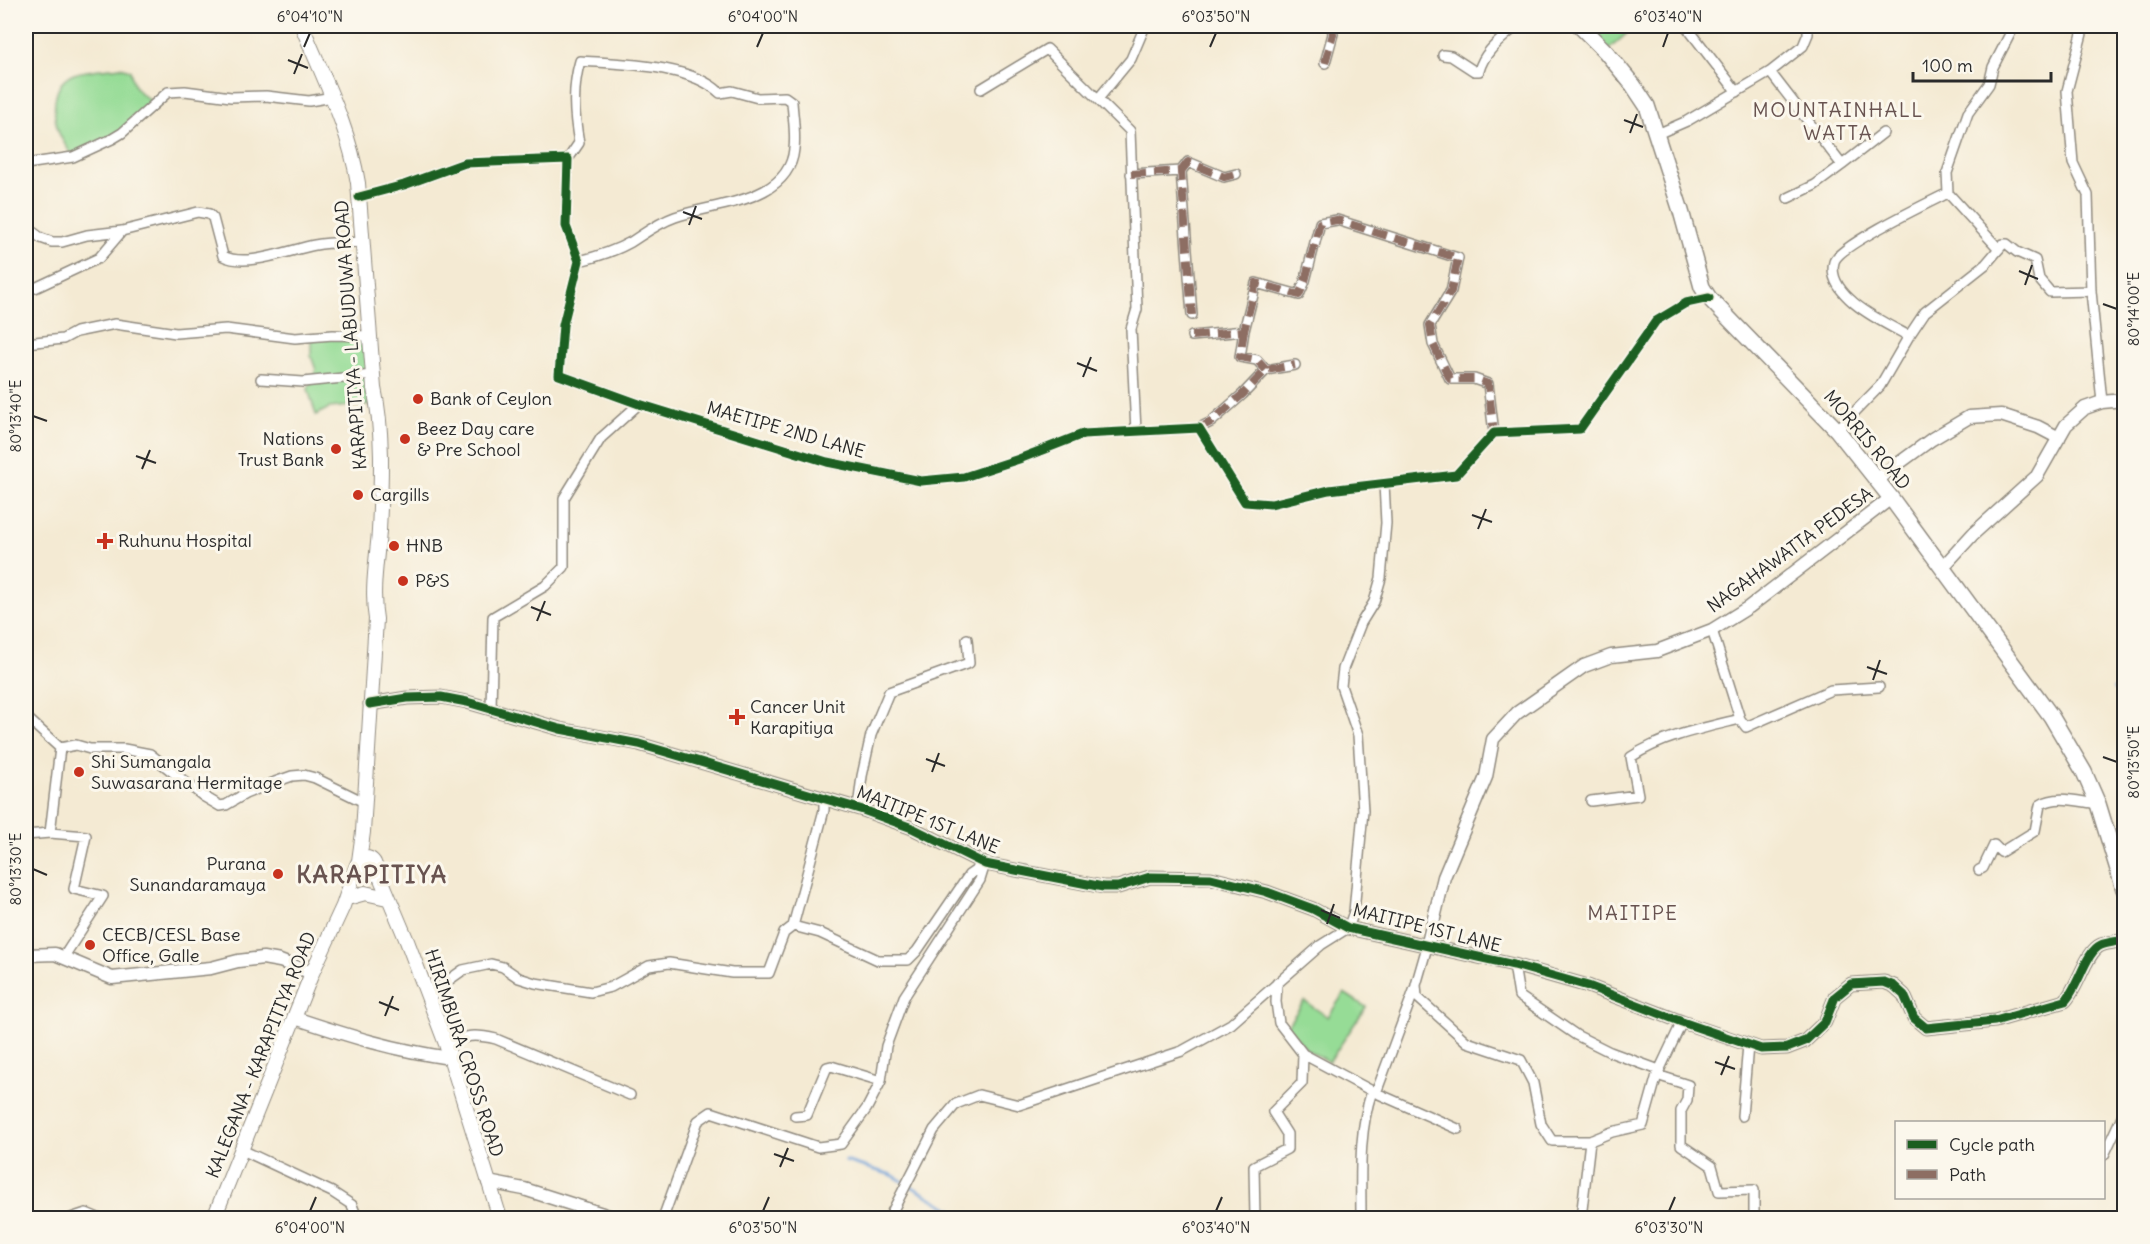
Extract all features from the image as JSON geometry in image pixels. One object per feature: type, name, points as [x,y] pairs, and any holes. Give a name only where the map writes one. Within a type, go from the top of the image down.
[{"type":"main road","name":"KARAPITIYA - LABUDUWA ROAD","points":[[302,26],[352,147],[359,198],[373,375],[378,405],[380,490],[373,603],[376,619],[375,645],[364,802],[363,832],[366,867]]},
{"type":"main road","name":"MORRIS ROAD","points":[[1580,26],[1595,39],[1633,85],[1647,106],[1681,211],[1702,287],[1709,298],[1837,430],[1891,498],[2051,716],[2085,772],[2098,804],[2124,889]]},
{"type":"main road","points":[[366,867],[389,901]]},
{"type":"main road","name":"KALEGANA - KARAPITIYA ROAD","points":[[214,1218],[312,973],[366,867]]},
{"type":"main road","points":[[347,902],[365,893],[389,901]]},
{"type":"main road","name":"HIRIMBURA CROSS ROAD","points":[[389,901],[448,1051],[500,1218]]},
{"type":"street","points":[[1098,99],[1131,59],[1145,26]]},
{"type":"street","points":[[1325,63],[1333,34],[1332,26]]},
{"type":"street","points":[[1443,55],[1451,56],[1474,71],[1479,71],[1481,62],[1492,47],[1516,26]]},
{"type":"street","points":[[1686,26],[1737,92]]},
{"type":"street","points":[[1655,135],[1687,121],[1770,72],[1803,46],[1808,34],[1808,26]]},
{"type":"street","points":[[1999,249],[1948,192],[1947,172],[1968,113],[1989,84],[1993,67],[2011,32],[2011,26]]},
{"type":"street","points":[[2084,26],[2067,91],[2073,163],[2088,195],[2091,291],[2102,402]]},
{"type":"street","points":[[981,89],[1047,49],[1130,130],[1137,309],[1131,329],[1138,430]]},
{"type":"street","points":[[580,61],[656,66],[711,84],[720,93],[732,91],[758,98],[784,97],[792,102],[795,149],[790,166],[780,181],[765,190],[720,207],[675,217],[649,229],[629,243],[594,258],[579,261],[566,226],[568,159],[579,143],[574,117],[575,78],[580,61]]},
{"type":"street","points":[[1770,72],[1842,165]]},
{"type":"street","points":[[26,164],[73,157],[112,139],[122,133],[168,92],[185,91],[231,97],[266,96],[309,101],[333,97]]},
{"type":"street","points":[[1788,198],[1815,185],[1883,132]]},
{"type":"street","points":[[359,198],[465,163],[568,159]]},
{"type":"street","points":[[1192,315],[1181,171],[1188,162],[1224,177],[1236,174]]},
{"type":"street","points":[[1131,174],[1181,171]]},
{"type":"street","points":[[1908,336],[1855,305],[1834,277],[1834,261],[1838,255],[1865,237],[1948,192]]},
{"type":"street","points":[[26,227],[41,238],[52,242],[122,231],[204,212],[213,218],[222,256],[231,260],[244,261],[318,245],[363,242]]},
{"type":"street","points":[[1266,370],[1257,360],[1240,357],[1256,283],[1299,295],[1320,223],[1337,220],[1458,258],[1451,291],[1430,325],[1433,344],[1450,379],[1474,379],[1488,384],[1494,433]]},
{"type":"street","points":[[26,288],[35,288],[99,258],[122,231]]},
{"type":"street","points":[[1837,430],[1880,386],[1908,336],[1925,312],[1986,264],[2003,244],[2035,260],[2039,279],[2049,292],[2091,291]]},
{"type":"street","name":"MAETIPE 2ND LANE","points":[[579,261],[563,325],[559,375],[639,404],[827,462],[921,481],[964,477],[1083,434],[1199,429]]},
{"type":"street","points":[[1295,365],[1266,370],[1243,394],[1211,422],[1199,429],[1245,502],[1271,504],[1329,490],[1456,475],[1494,433],[1580,429],[1656,321],[1686,303],[1709,298]]},
{"type":"street","points":[[26,343],[63,339],[76,332],[115,324],[176,333],[226,329],[295,338],[333,335],[370,336]]},
{"type":"street","points":[[1192,336],[1244,330]]},
{"type":"street","points":[[1137,361],[1138,430]]},
{"type":"street","points":[[261,379],[303,382],[373,375]]},
{"type":"street","points":[[1942,568],[1973,534],[2037,476],[2066,425],[2085,408],[2102,402],[2124,400]]},
{"type":"street","points":[[491,709],[493,617],[545,586],[564,567],[564,498],[601,438],[639,404]]},
{"type":"street","points":[[1876,480],[1932,439],[1970,417],[2001,415],[2038,427],[2060,438]]},
{"type":"street","points":[[889,1218],[934,1130],[956,1104],[979,1095],[1019,1106],[1182,1051],[1231,1024],[1321,945],[1348,928],[1354,912],[1363,811],[1358,735],[1341,686],[1342,669],[1361,623],[1374,602],[1381,578],[1386,524],[1384,483]]},
{"type":"street","name":"NAGAHAWATTA PEDESA","points":[[1426,947],[1444,878],[1486,777],[1493,739],[1517,713],[1584,666],[1611,656],[1657,651],[1712,630],[1749,607],[1891,498]]},
{"type":"street","points":[[1712,630],[1740,719],[1746,728],[1831,690],[1879,687]]},
{"type":"street","points":[[858,808],[871,735],[889,693],[969,663],[967,639]]},
{"type":"street","name":"MAITIPE 1ST LANE","points":[[370,704],[407,698],[441,696],[560,729],[639,744],[858,808],[912,828],[985,864],[1103,887],[1118,887],[1150,877],[1211,878],[1267,892],[1313,909],[1348,928],[1514,965],[1588,986],[1761,1049],[1787,1048],[1805,1041],[1824,1022],[1835,997],[1851,984],[1884,982],[1894,986],[1904,995],[1914,1018],[1926,1028],[1995,1021],[2065,1001],[2073,993],[2092,951],[2099,945],[2124,940]]},
{"type":"street","points":[[26,717],[60,748]]},
{"type":"street","points":[[1591,801],[1638,795],[1631,758],[1644,749],[1689,731],[1740,719]]},
{"type":"street","points":[[60,748],[76,745],[90,749],[124,749],[150,754],[203,796],[220,806],[275,782],[292,776],[304,775],[364,802]]},
{"type":"street","points":[[50,833],[60,748]]},
{"type":"street","points":[[429,999],[446,982],[463,970],[491,964],[503,967],[519,978],[535,983],[591,992],[611,987],[649,966],[669,963],[732,973],[769,973],[784,933],[793,927],[824,810],[824,798]]},
{"type":"street","points":[[1979,870],[1983,868],[1994,845],[2001,852],[2035,831],[2040,805],[2045,802],[2069,798],[2077,802],[2098,804]]},
{"type":"street","points":[[26,834],[86,836],[75,889],[103,896],[63,958]]},
{"type":"street","points":[[793,927],[820,933],[878,960],[908,960],[917,951],[969,875],[985,864]]},
{"type":"street","points":[[663,1218],[698,1121],[711,1112],[818,1147],[841,1144],[867,1108],[881,1081],[886,1046],[904,997],[980,880],[985,864]]},
{"type":"street","points":[[1361,1218],[1360,1143],[1366,1109],[1416,986],[1426,947]]},
{"type":"street","points":[[26,956],[56,954],[112,978],[211,968],[263,958],[280,961],[312,973]]},
{"type":"street","points":[[1514,965],[1520,996],[1584,1039],[1688,1085],[1687,1100],[1681,1111],[1681,1144],[1712,1166],[1719,1191],[1754,1190],[1754,1218]]},
{"type":"street","points":[[1277,983],[1276,1002],[1279,1023],[1303,1054],[1374,1092],[1458,1129]]},
{"type":"street","points":[[1416,986],[1417,997],[1467,1042],[1521,1060],[1533,1083],[1540,1124],[1552,1141],[1590,1141],[1612,1132],[1643,1125],[1658,1073],[1682,1022]]},
{"type":"street","points":[[295,1018],[407,1052],[448,1051],[464,1036],[496,1039],[630,1095]]},
{"type":"street","points":[[1742,1116],[1748,1045]]},
{"type":"street","points":[[1255,1218],[1254,1166],[1287,1149],[1287,1134],[1273,1112],[1302,1083],[1303,1054]]},
{"type":"street","points":[[795,1116],[807,1115],[827,1067],[831,1066],[881,1081]]},
{"type":"street","points":[[2105,1151],[2124,1112]]},
{"type":"street","points":[[1581,1218],[1590,1141]]},
{"type":"street","points":[[242,1150],[332,1192],[352,1205],[357,1218]]},
{"type":"street","points":[[488,1182],[524,1189],[615,1218]]},
{"type":"street","points":[[70,1218],[86,1213],[98,1218]]},
{"type":"green space","points":[[1580,26],[1635,26],[1606,52]]},
{"type":"green space","points":[[121,67],[130,70],[138,90],[154,103],[122,133],[73,157],[60,136],[55,117],[55,100],[61,84],[66,78],[79,72]]},
{"type":"green space","points":[[370,336],[373,404],[329,408],[316,415],[308,389],[316,370],[311,356],[311,337]]},
{"type":"green space","points":[[1344,993],[1366,1007],[1329,1062],[1307,1050],[1287,1026],[1304,1001],[1328,1017]]},
{"type":"waterway","points":[[2114,689],[2124,696]]},
{"type":"waterway","points":[[845,1161],[892,1175],[966,1218]]},
{"type":"marked path","points":[[1325,63],[1333,34],[1332,26]]},
{"type":"marked path","points":[[1181,171],[1188,162],[1224,177],[1236,174]]},
{"type":"marked path","points":[[1131,174],[1181,171],[1192,315]]},
{"type":"marked path","points":[[1192,336],[1244,331],[1256,283],[1299,295],[1305,281],[1320,223],[1337,220],[1458,258],[1451,291],[1430,325],[1433,344],[1450,379],[1474,379],[1488,384],[1494,433]]},
{"type":"marked path","points":[[1244,331],[1240,357],[1257,360],[1266,370]]},
{"type":"marked path","points":[[1199,428],[1211,422],[1266,370],[1295,365]]},
{"type":"cycle path","points":[[359,197],[404,185],[465,163],[568,159],[566,226],[579,261],[563,325],[559,375],[639,404],[827,462],[921,481],[964,477],[1083,434],[1199,428],[1245,502],[1271,504],[1329,490],[1456,475],[1494,433],[1580,429],[1656,321],[1686,303],[1709,298]]},
{"type":"cycle path","points":[[370,704],[407,698],[441,697],[467,702],[560,729],[639,744],[863,810],[912,828],[985,864],[1103,887],[1118,887],[1150,877],[1211,878],[1267,892],[1313,909],[1348,928],[1514,965],[1588,986],[1761,1049],[1787,1048],[1805,1041],[1825,1022],[1835,997],[1851,984],[1884,982],[1894,986],[1904,995],[1914,1018],[1926,1028],[1995,1021],[2065,1001],[2091,954],[2101,945],[2124,940]]},
{"type":"place","name":"Bank of Ceylon","points":[[418,399]]},
{"type":"place","name":"Beez Day care & Pre School","points":[[405,439]]},
{"type":"place","name":"Nations Trust Bank","points":[[336,449]]},
{"type":"place","name":"Cargills","points":[[358,495]]},
{"type":"place","name":"Ruhunu Hospital","points":[[105,541]]},
{"type":"place","name":"HNB","points":[[394,546]]},
{"type":"place","name":"P&S","points":[[403,581]]},
{"type":"place","name":"Cancer Unit Karapitiya","points":[[737,717]]},
{"type":"place","name":"Shi Sumangala Suwasarana Hermitage","points":[[79,772]]},
{"type":"place","name":"Purana Sunandaramaya","points":[[278,874]]},
{"type":"place","name":"CECB/CESL Base Office, Galle","points":[[90,945]]},
{"type":"district","name":"MOUNTAINHALL WATTA","points":[[1838,122]]},
{"type":"district","name":"KARAPITIYA","points":[[372,875]]},
{"type":"district","name":"MAITIPE","points":[[1633,913]]}]
